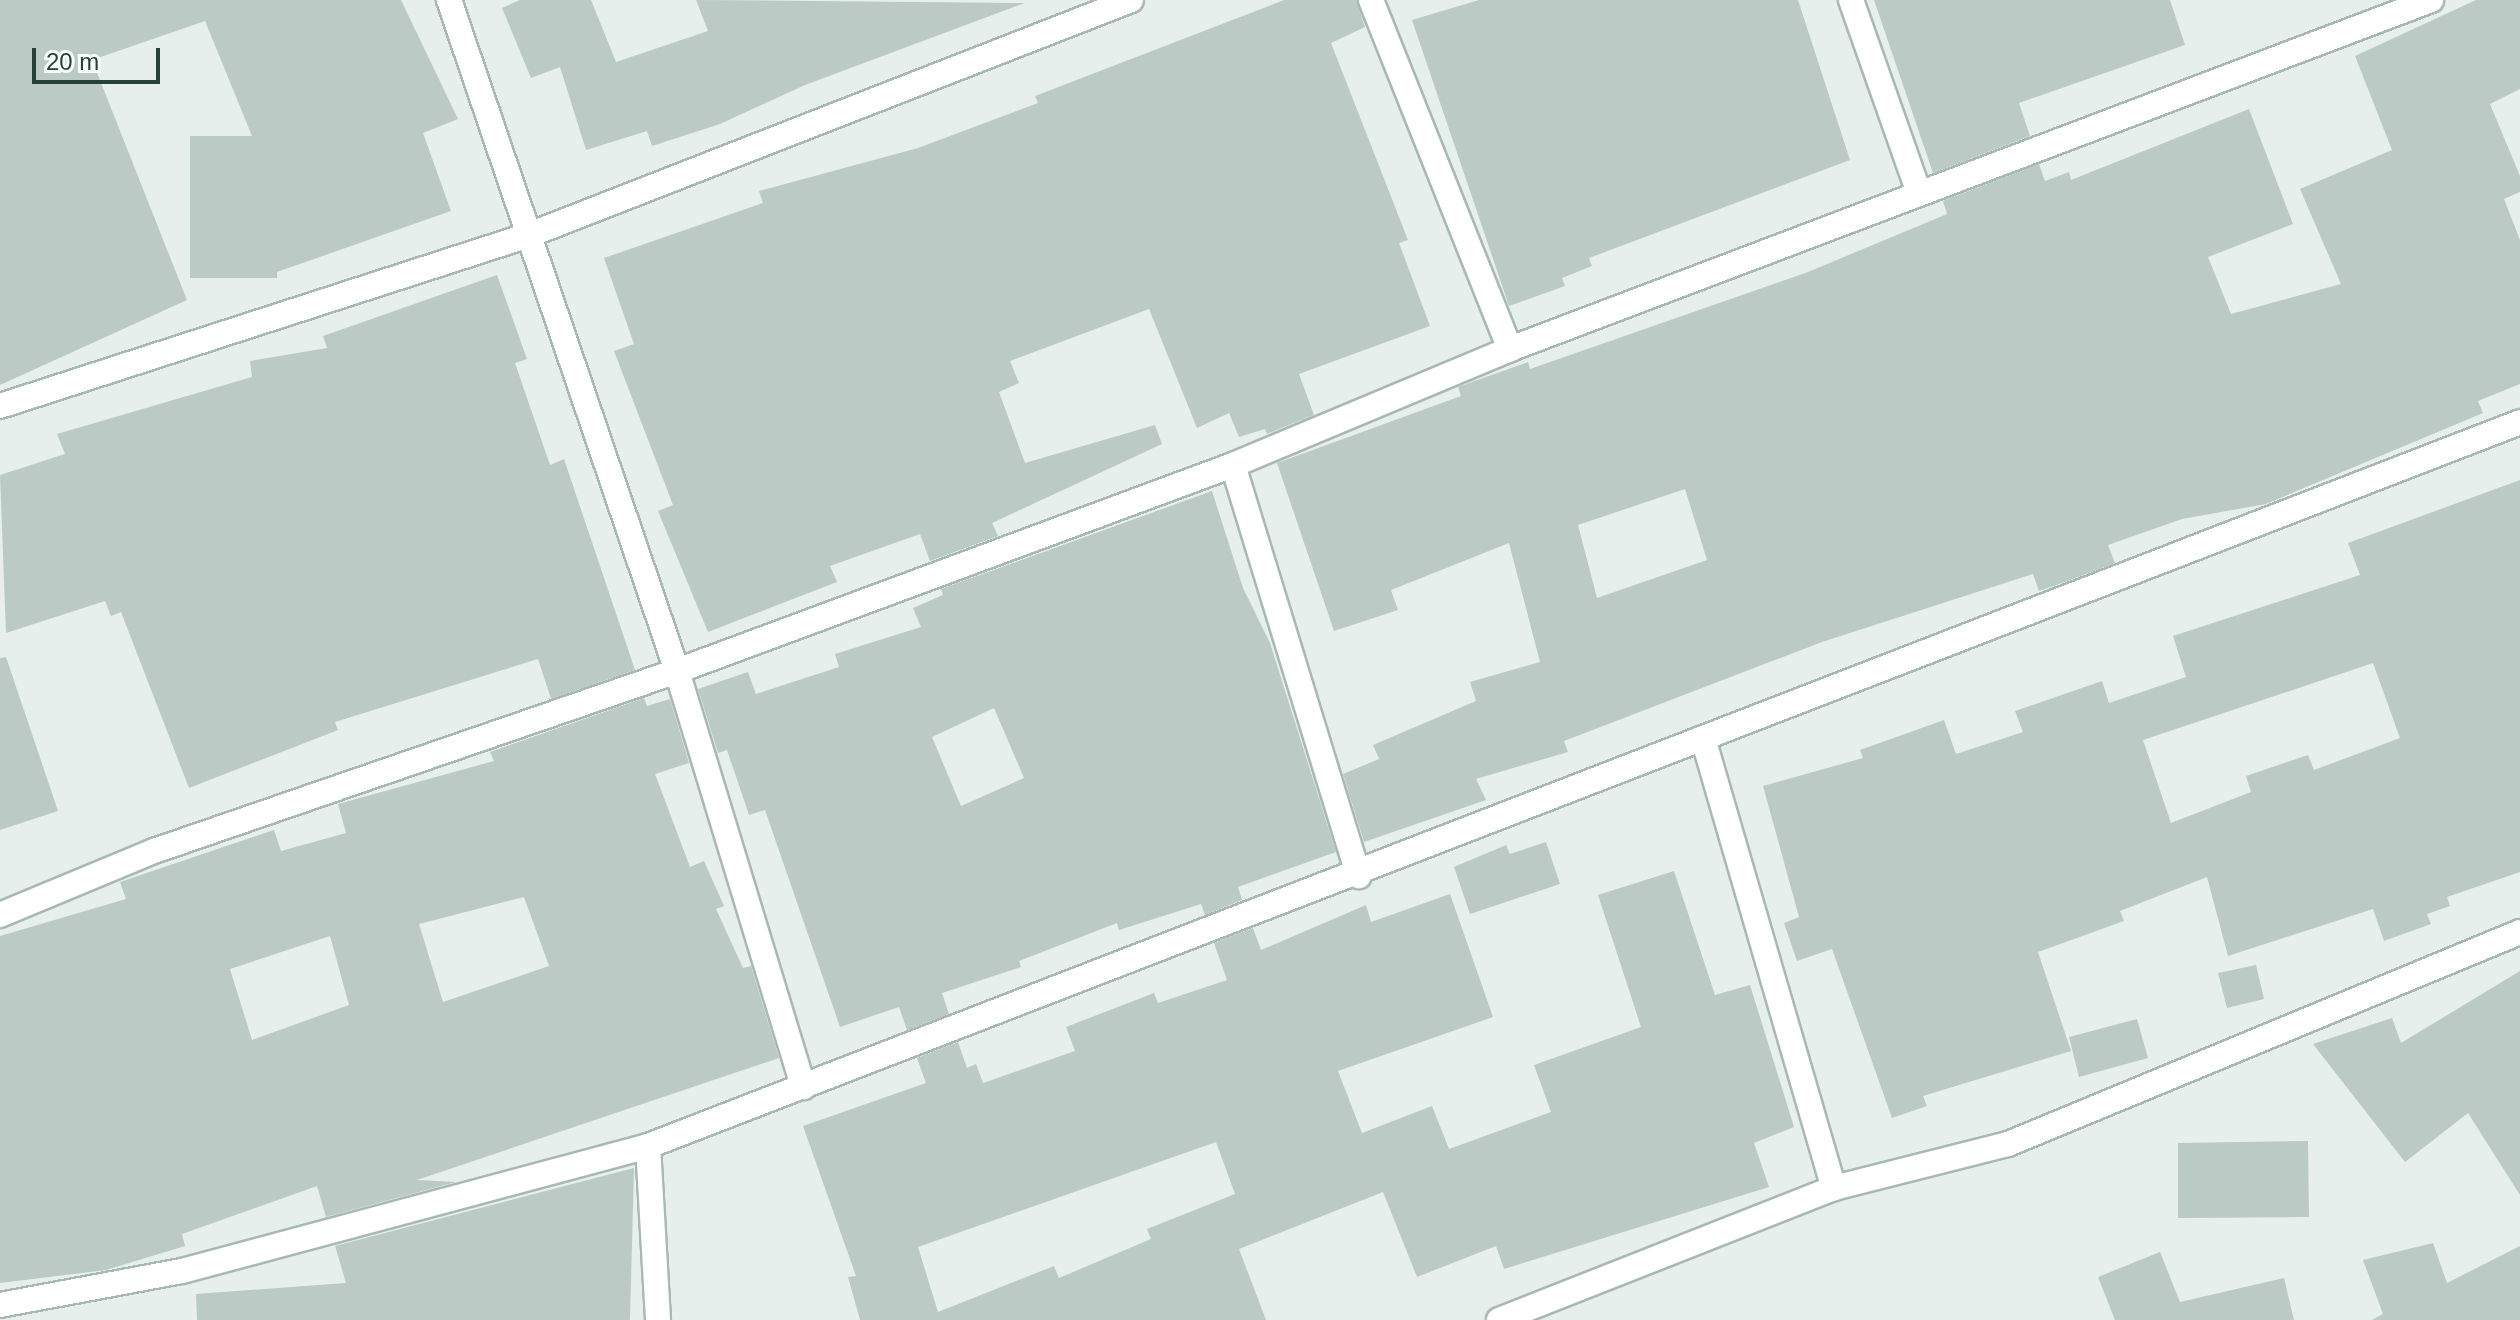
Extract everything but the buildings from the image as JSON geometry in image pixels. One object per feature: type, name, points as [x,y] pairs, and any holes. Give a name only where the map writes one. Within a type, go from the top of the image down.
[{"type":"street","points":[[449,0],[677,671],[803,1087]]},
{"type":"street","points":[[0,406],[529,235],[1131,0]]},
{"type":"street","points":[[1371,0],[1510,349]]},
{"type":"street","points":[[1851,0],[1919,193]]},
{"type":"street","points":[[0,915],[154,851],[677,671],[1233,465],[1510,349],[2431,0]]},
{"type":"street","points":[[0,1305],[182,1271],[648,1146],[1359,876],[1703,738],[2520,422]]},
{"type":"street","points":[[1233,465],[1359,876]]},
{"type":"street","points":[[1703,738],[1834,1188]]},
{"type":"street","points":[[1499,1320],[1834,1188],[2008,1144],[2520,932]]},
{"type":"street","points":[[648,1146],[658,1320]]}]
